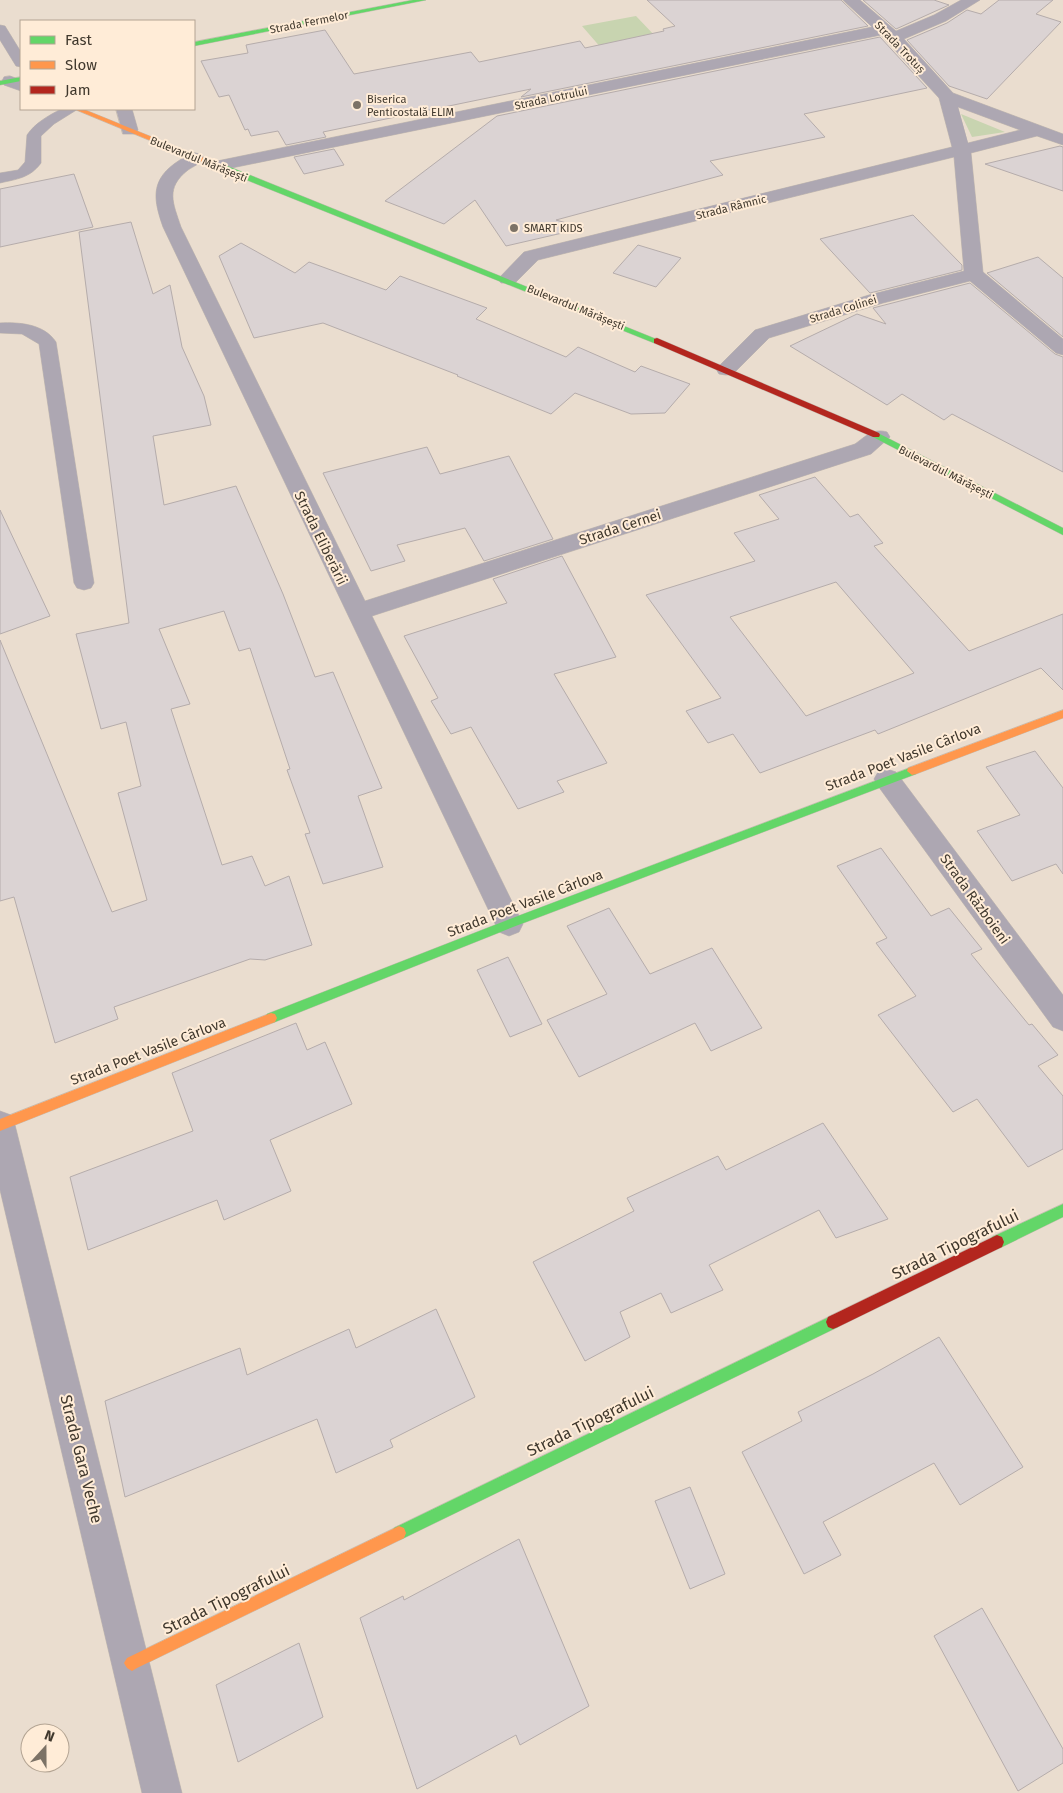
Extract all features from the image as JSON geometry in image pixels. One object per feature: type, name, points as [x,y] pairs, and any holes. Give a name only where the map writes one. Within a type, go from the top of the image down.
[{"type":"street","name":"Strada Fermelor","points":[[195,44],[424,0]]},
{"type":"street","name":"Strada Trotuș","points":[[851,0],[890,33],[947,97],[962,151]]},
{"type":"street","name":"Strada Lotrului","points":[[217,166],[890,33],[940,18],[972,0]]},
{"type":"street","name":"Strada Trotuș","points":[[947,97],[1063,140]]},
{"type":"street","name":"Bulevardul Mărășești","points":[[80,110],[195,158],[508,280],[726,369],[880,437],[1063,532]]},
{"type":"street","points":[[124,110],[129,130]]},
{"type":"street","points":[[1038,131],[962,151],[974,274],[1063,349]]},
{"type":"street","name":"Strada Râmnic","points":[[508,280],[531,256],[962,151]]},
{"type":"street","name":"Strada Eliberării","points":[[195,158],[171,173],[164,186],[163,204],[172,227],[509,924]]},
{"type":"street","name":"Strada Colinei","points":[[726,369],[762,334],[876,299],[974,274]]},
{"type":"street","name":"Strada Cernei","points":[[357,612],[863,449],[880,437]]},
{"type":"street","name":"Strada Poet Vasile Cârlova","points":[[0,1125],[509,924],[887,779],[1063,714]]},
{"type":"street","name":"Strada Războieni","points":[[887,779],[1063,1018]]},
{"type":"street","name":"Strada Gara Veche","points":[[0,1125],[162,1793]]},
{"type":"street","name":"Strada Tipografului","points":[[132,1663],[1063,1210]]},
{"type":"lane","points":[[0,29],[20,61]]},
{"type":"lane","points":[[0,178],[23,173],[34,163],[34,135],[49,121],[68,110]]},
{"type":"lane","points":[[0,328],[17,327],[37,332],[47,342],[84,583]]},
{"type":"green space","points":[[636,16],[678,60],[622,72],[582,26]]},
{"type":"green space","points":[[961,114],[1005,132],[972,137]]},
{"type":"building","points":[[647,0],[841,0],[868,26],[521,97],[531,89],[323,132],[326,137],[286,145],[278,131],[251,136],[248,129],[245,130],[229,95],[219,97],[201,61],[248,53],[246,45],[325,30],[354,74],[471,52],[479,62],[580,41],[585,48],[664,31],[663,29],[675,26]]},
{"type":"building","points":[[863,0],[934,0],[949,5],[896,29]]},
{"type":"building","points":[[999,0],[1053,0],[1036,14],[1061,22],[987,99],[949,86],[907,40],[947,23],[967,10],[981,14]]},
{"type":"building","points":[[880,37],[927,88],[804,114],[825,137],[710,161],[723,175],[556,220],[584,228],[506,246],[475,200],[444,224],[385,201],[497,116]]},
{"type":"building","points":[[1060,146],[1063,147],[1063,191],[985,164]]},
{"type":"building","points":[[334,149],[344,165],[304,174],[294,157]]},
{"type":"building","points":[[74,174],[93,227],[0,247],[0,189]]},
{"type":"building","points":[[913,215],[962,265],[962,270],[870,293],[820,239]]},
{"type":"building","points":[[131,222],[153,294],[170,285],[182,347],[204,396],[211,425],[153,436],[164,505],[236,486],[283,594],[315,677],[333,672],[382,788],[358,796],[383,867],[323,884],[305,834],[310,833],[287,770],[290,769],[250,648],[239,651],[224,611],[159,629],[190,704],[171,709],[222,865],[252,856],[265,886],[289,876],[312,945],[265,960],[250,959],[114,1007],[118,1019],[55,1043],[14,897],[0,901],[0,640],[112,912],[147,900],[118,793],[141,786],[126,722],[101,729],[76,634],[129,623],[79,232]]},
{"type":"building","points":[[241,243],[295,273],[309,262],[386,290],[400,276],[487,308],[476,319],[566,357],[578,347],[635,372],[641,366],[690,384],[665,413],[631,414],[575,393],[551,414],[458,375],[323,323],[254,338],[219,256]]},
{"type":"building","points":[[638,245],[681,258],[656,287],[613,273]]},
{"type":"building","points":[[1038,257],[1063,278],[1063,337],[987,273]]},
{"type":"building","points":[[970,283],[1055,354],[1063,357],[1063,472],[952,414],[944,420],[902,394],[887,405],[790,346],[857,314],[886,324],[873,308]]},
{"type":"building","points":[[427,447],[440,474],[509,456],[553,539],[484,561],[465,528],[397,545],[405,561],[371,571],[323,473]]},
{"type":"building","points":[[815,477],[850,517],[858,514],[883,543],[874,546],[969,651],[1063,614],[1063,690],[1041,668],[878,734],[875,730],[760,773],[733,734],[708,743],[686,711],[721,698],[646,595],[755,561],[734,533],[779,519],[759,495]],"holes":[[[836,582],[914,673],[806,716],[730,617]]]},
{"type":"building","points":[[0,510],[50,616],[0,634]]},
{"type":"building","points":[[562,556],[616,657],[554,674],[607,763],[557,781],[564,792],[518,809],[471,727],[451,734],[431,701],[438,698],[404,636],[507,603],[493,579]]},
{"type":"building","points":[[1035,751],[1063,788],[1063,874],[1056,864],[1012,881],[977,831],[1020,815],[986,767]]},
{"type":"building","points":[[881,848],[931,916],[949,908],[982,949],[971,954],[1029,1025],[1032,1024],[1058,1055],[1038,1066],[1063,1096],[1063,1149],[1028,1167],[977,1099],[953,1112],[878,1015],[916,996],[876,943],[887,938],[837,866]]},
{"type":"building","points":[[609,908],[650,974],[712,948],[762,1028],[711,1051],[695,1023],[579,1077],[547,1020],[607,994],[567,926]]},
{"type":"building","points":[[508,957],[542,1024],[510,1037],[477,970]]},
{"type":"building","points":[[296,1023],[307,1050],[325,1042],[352,1104],[270,1140],[291,1191],[224,1220],[217,1200],[88,1250],[70,1177],[193,1131],[172,1073]]},
{"type":"building","points":[[823,1123],[888,1219],[836,1238],[819,1210],[709,1265],[723,1290],[671,1313],[661,1293],[620,1312],[630,1337],[585,1361],[533,1262],[634,1211],[627,1198],[718,1156],[726,1170]]},
{"type":"building","points":[[436,1309],[475,1397],[390,1440],[393,1447],[336,1473],[317,1419],[125,1497],[105,1401],[240,1348],[247,1375],[349,1329],[356,1348]]},
{"type":"building","points":[[939,1337],[1023,1467],[960,1505],[934,1463],[823,1522],[841,1555],[804,1574],[742,1452],[802,1421],[798,1412],[873,1374]]},
{"type":"building","points":[[690,1487],[725,1574],[690,1589],[655,1501]]},
{"type":"building","points":[[519,1539],[589,1706],[520,1745],[516,1735],[417,1789],[360,1618],[403,1596],[404,1600]]},
{"type":"building","points":[[982,1608],[1063,1749],[1063,1763],[1018,1791],[934,1636]]},
{"type":"building","points":[[299,1643],[323,1717],[238,1762],[216,1685]]},
{"type":"traffic: fast","points":[[195,44],[423,0]]},
{"type":"traffic: fast","points":[[0,83],[20,79]]},
{"type":"traffic: fast","points":[[222,167],[657,341]]},
{"type":"traffic: fast","points":[[876,435],[1063,532]]},
{"type":"traffic: fast","points":[[271,1018],[509,924],[912,771]]},
{"type":"traffic: fast","points":[[997,1242],[1063,1210]]},
{"type":"traffic: fast","points":[[399,1533],[833,1322]]},
{"type":"traffic: slow","points":[[80,110],[222,167]]},
{"type":"traffic: slow","points":[[912,771],[1063,714]]},
{"type":"traffic: slow","points":[[0,1125],[271,1018]]},
{"type":"traffic: slow","points":[[132,1663],[399,1533]]},
{"type":"traffic: jam","points":[[657,341],[876,435]]},
{"type":"traffic: jam","points":[[833,1322],[997,1242]]},
{"type":"place","name":"Biserica Penticostală ELIM","points":[[357,105]]},
{"type":"place","name":"SMART KIDS","points":[[514,228]]}]
